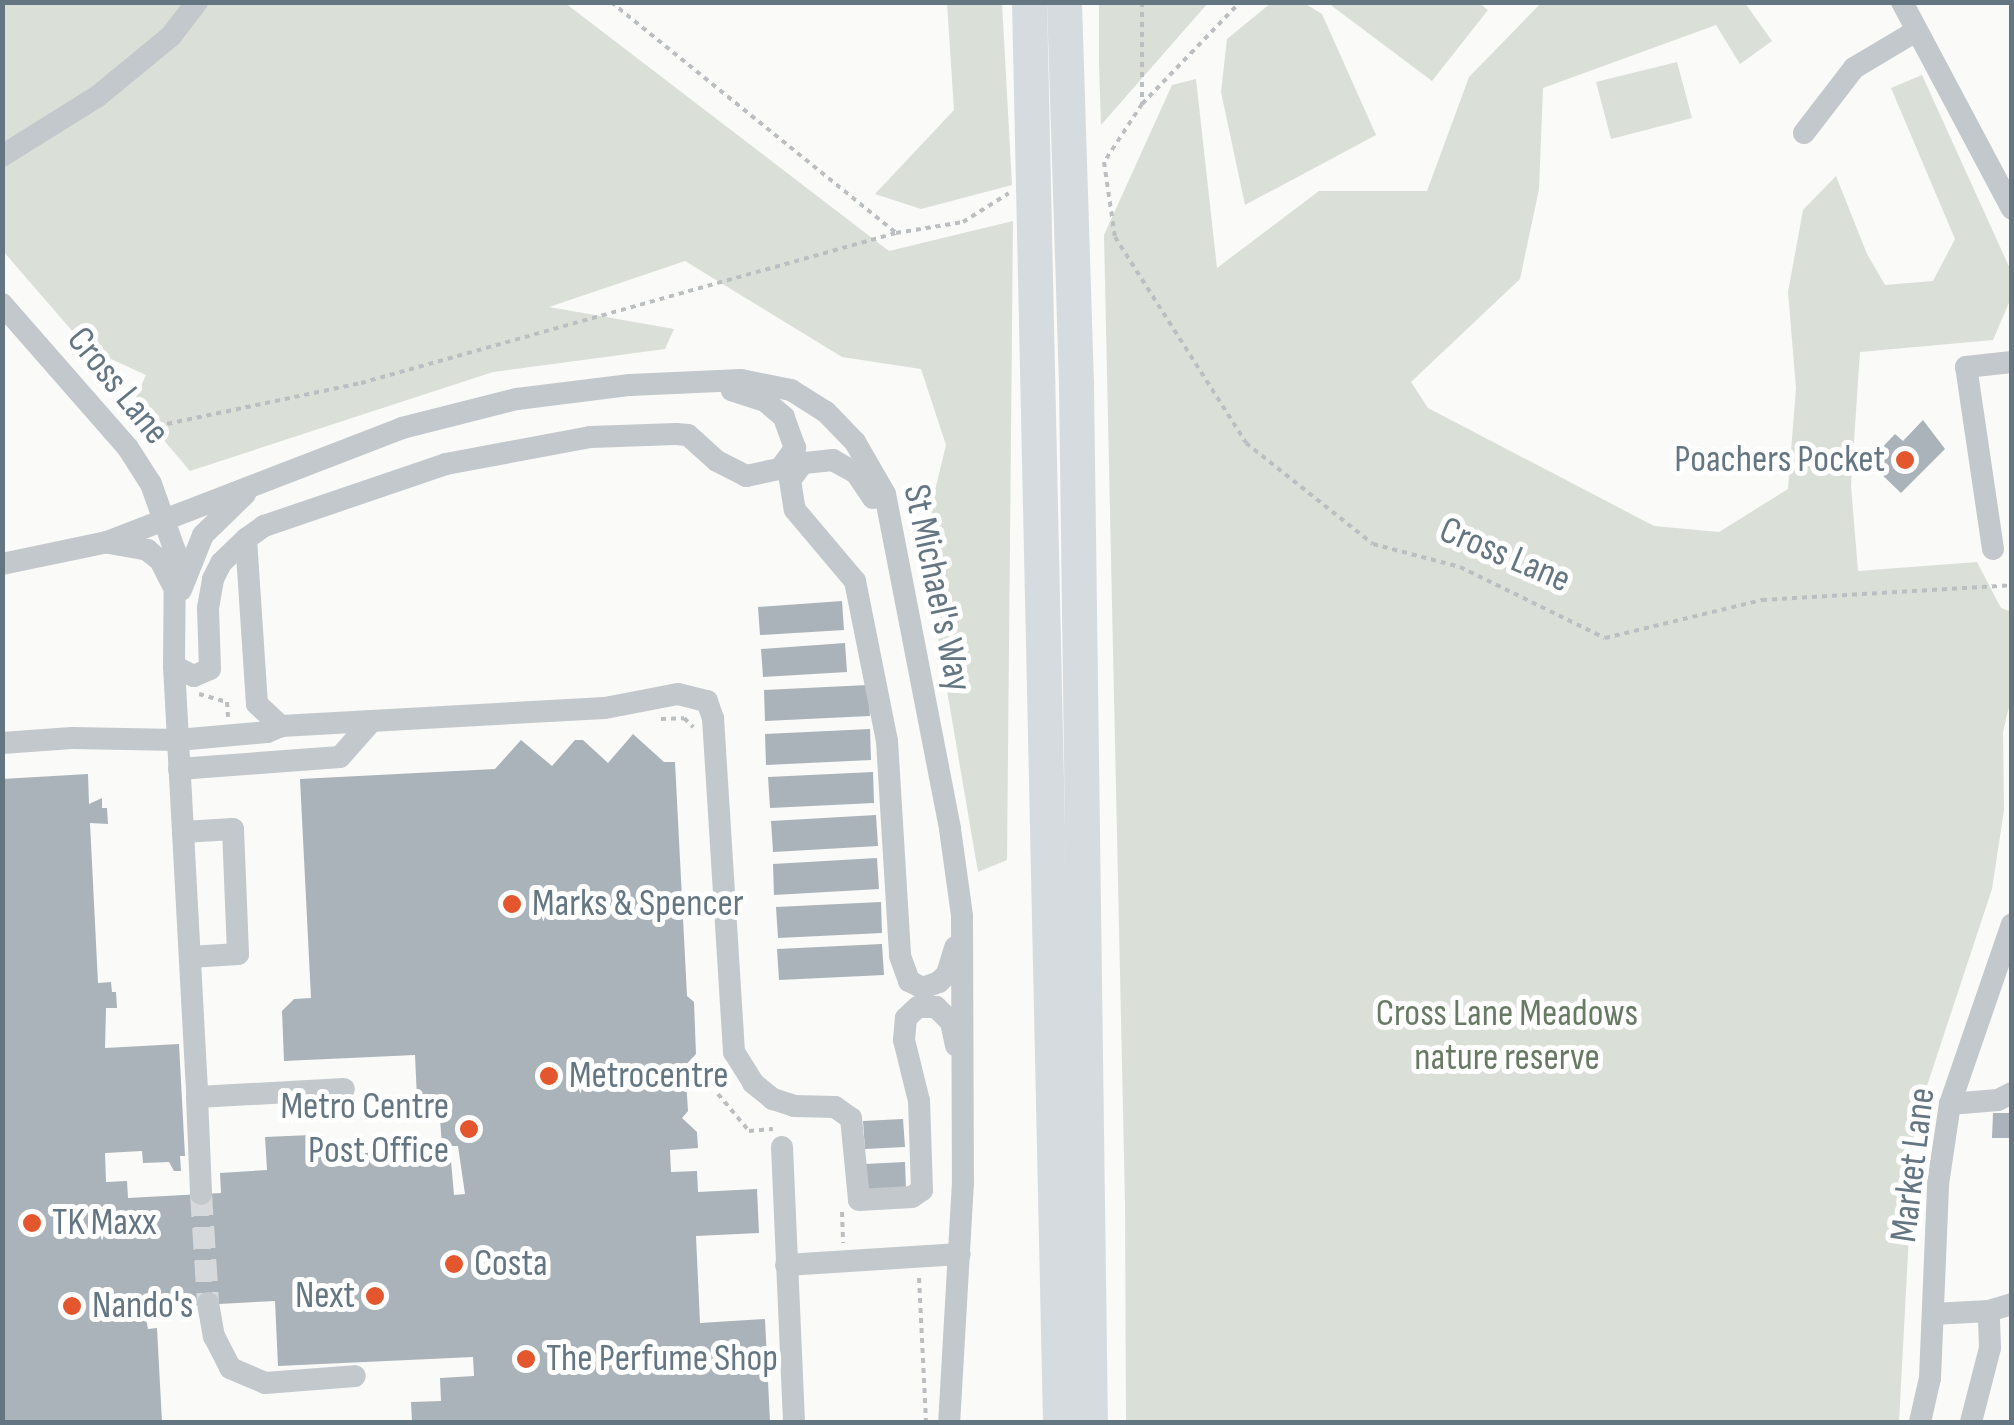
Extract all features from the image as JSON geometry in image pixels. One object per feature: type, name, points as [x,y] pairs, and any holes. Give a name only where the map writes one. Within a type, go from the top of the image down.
[{"type":"highway","points":[[1029,2],[1058,1422]]},
{"type":"highway","points":[[1064,2],[1076,386],[1090,1422]]},
{"type":"highway","points":[[1089,1280],[1108,1422]]},
{"type":"street","points":[[2,156],[98,96],[171,36],[196,2]]},
{"type":"street","points":[[1902,2],[2012,209]]},
{"type":"street","points":[[1804,134],[1854,68],[1916,31]]},
{"type":"street","name":"Cross Lane","points":[[2,304],[120,438],[150,484],[175,550],[177,598]]},
{"type":"street","points":[[1993,549],[1966,367],[2012,362]]},
{"type":"street","name":"St Michael's Way","points":[[34,558],[106,542],[402,428],[501,402],[630,385],[742,380],[791,390],[826,412],[878,476],[950,829],[962,916],[964,1108],[950,1422]]},
{"type":"street","points":[[708,381],[776,408],[790,427],[795,448],[786,464],[770,474],[746,476],[716,461]]},
{"type":"street","points":[[2,743],[178,740],[267,732],[281,726],[605,708],[678,694],[702,697],[714,718],[734,1052],[753,1083],[773,1099],[794,1106],[835,1107],[851,1118],[859,1200],[912,1197],[922,1190],[919,1101],[904,1024],[887,742],[855,581],[802,519],[761,487],[727,472],[698,442],[676,434],[546,443],[446,464],[264,526],[221,563],[213,579],[208,608],[210,669],[194,676],[174,666]]},
{"type":"street","points":[[802,519],[789,490],[795,472],[813,459],[844,464],[868,486],[900,572]]},
{"type":"street","points":[[201,1194],[174,666],[177,598],[203,536],[253,486]]},
{"type":"street","points":[[246,538],[257,704],[281,726]]},
{"type":"street","points":[[106,542],[146,550],[160,560],[177,598]]},
{"type":"street","points":[[2,564],[34,558]]},
{"type":"street","points":[[2,574],[34,558]]},
{"type":"street","points":[[223,766],[213,747],[257,704]]},
{"type":"street","points":[[179,770],[340,757],[370,723]]},
{"type":"street","points":[[183,832],[233,829],[238,954],[190,956]]},
{"type":"street","points":[[900,956],[910,981],[923,988],[939,982],[948,974],[962,916]]},
{"type":"street","name":"Market Lane","points":[[1920,1422],[1930,1378],[1938,1184],[1950,1104],[2002,984],[2012,924]]},
{"type":"street","points":[[904,1024],[918,1008],[936,1007],[944,1012],[955,1034],[964,1108]]},
{"type":"street","points":[[197,1098],[344,1089]]},
{"type":"street","points":[[1950,1104],[1998,1100],[2012,1093]]},
{"type":"street","points":[[783,1138],[794,1422]]},
{"type":"street","points":[[786,1265],[960,1254]]},
{"type":"street","points":[[208,1303],[214,1336],[230,1368],[266,1383],[355,1376]]},
{"type":"street","points":[[1933,1314],[2000,1308],[1972,1422]]},
{"type":"path","points":[[612,2],[896,234]]},
{"type":"path","points":[[1142,2],[1142,104]]},
{"type":"path","points":[[1142,104],[1240,2]]},
{"type":"path","name":"Cross Lane","points":[[1142,104],[1104,162],[1115,237],[1246,443],[1373,544],[1460,567],[1605,638],[1762,600],[2012,585]]},
{"type":"path","points":[[120,438],[135,430],[361,382],[896,234],[963,222],[1012,190]]},
{"type":"path","points":[[644,720],[684,718],[693,728]]},
{"type":"path","points":[[717,1056],[718,1094],[749,1130],[783,1138]]},
{"type":"path","points":[[841,1201],[841,1261]]},
{"type":"path","points":[[919,1270],[926,1422]]},
{"type":"green space","points":[[2,3],[565,3],[889,251],[1013,221],[1007,860],[978,872],[922,544],[946,445],[921,369],[842,357],[685,261],[549,307],[674,329],[665,349],[493,372],[190,471],[133,404],[146,375],[87,348],[3,251]]},
{"type":"green space","points":[[947,3],[1002,3],[1012,185],[921,209],[875,194],[954,110]]},
{"type":"green space","points":[[1099,3],[1208,3],[1101,125],[1099,64]]},
{"type":"green space","points":[[1271,3],[1304,3],[1322,14],[1376,135],[1245,205],[1221,92],[1227,39]]},
{"type":"green space","points":[[1328,3],[1479,3],[1488,10],[1432,81]]},
{"type":"green space","name":"Cross Lane Meadows nature reserve","points":[[1541,3],[1745,3],[1772,41],[1740,64],[1716,25],[1543,88],[1539,189],[1520,279],[1411,382],[1428,408],[1654,526],[1719,532],[1788,489],[1796,388],[1788,292],[1803,210],[1836,176],[1867,254],[1885,285],[1933,281],[1955,239],[1891,88],[1922,75],[2011,271],[2011,298],[1993,340],[1860,352],[1851,486],[1858,571],[1977,562],[2001,608],[2012,612],[2011,698],[2003,732],[2004,810],[1992,889],[1915,1122],[1899,1422],[1126,1422],[1125,1203],[1104,235],[1172,85],[1196,79],[1217,268],[1319,191],[1427,191],[1469,77]]},
{"type":"green space","points":[[1677,62],[1692,118],[1611,139],[1596,82]]},
{"type":"building","name":"Poachers Pocket","points":[[1923,420],[1945,449],[1901,493],[1876,469],[1881,464],[1873,457],[1895,434],[1903,441]]},
{"type":"building","points":[[842,601],[844,630],[760,635],[758,607]]},
{"type":"building","points":[[845,643],[847,672],[763,677],[761,649]]},
{"type":"building","points":[[868,685],[870,716],[765,721],[764,690]]},
{"type":"building","points":[[870,729],[871,760],[766,765],[765,734]]},
{"type":"building","name":"Metrocentre","points":[[633,734],[664,762],[675,762],[687,996],[694,1002],[696,1054],[679,1072],[686,1079],[688,1111],[682,1118],[697,1132],[698,1148],[670,1150],[671,1172],[697,1171],[698,1192],[757,1189],[759,1233],[696,1236],[700,1323],[765,1319],[770,1422],[412,1422],[411,1402],[441,1401],[440,1378],[474,1376],[473,1357],[278,1366],[275,1301],[144,1308],[148,1329],[157,1328],[162,1422],[2,1422],[2,779],[88,774],[89,804],[102,798],[108,824],[90,823],[98,983],[111,982],[112,992],[116,992],[117,1008],[106,1008],[105,1048],[179,1044],[185,1156],[180,1156],[181,1171],[174,1171],[169,1162],[143,1163],[142,1151],[105,1153],[106,1182],[127,1181],[128,1198],[221,1193],[220,1173],[267,1170],[265,1137],[311,1135],[311,1145],[334,1144],[335,1166],[363,1165],[365,1153],[398,1152],[399,1163],[451,1161],[454,1195],[465,1194],[458,1146],[442,1146],[440,1119],[418,1120],[415,1055],[284,1061],[282,1011],[294,999],[311,998],[300,779],[495,769],[521,740],[552,766],[575,740],[583,740],[608,763]]},
{"type":"building","points":[[873,772],[874,803],[770,808],[768,777]]},
{"type":"building","points":[[876,815],[878,846],[773,852],[771,821]]},
{"type":"building","points":[[877,858],[879,889],[774,895],[773,864]]},
{"type":"building","points":[[881,902],[882,933],[778,938],[776,907]]},
{"type":"building","points":[[882,944],[884,975],[779,980],[777,949]]},
{"type":"building","points":[[1993,1113],[2012,1113],[2012,1138],[1992,1138]]},
{"type":"building","points":[[903,1119],[905,1147],[865,1149],[863,1121]]},
{"type":"building","points":[[905,1162],[906,1190],[867,1192],[865,1164]]},
{"type":"tunnel","points":[[201,1194],[208,1303]]},
{"type":"place","name":"Poachers Pocket","points":[[1905,460]]},
{"type":"place","name":"Marks & Spencer","points":[[512,904]]},
{"type":"place","name":"Metrocentre","points":[[549,1076]]},
{"type":"place","name":"Metro Centre Post Office","points":[[469,1129]]},
{"type":"place","name":"TK Maxx","points":[[32,1223]]},
{"type":"place","name":"Costa","points":[[454,1264]]},
{"type":"place","name":"Next","points":[[375,1296]]},
{"type":"place","name":"Nando's","points":[[72,1306]]},
{"type":"place","name":"The Perfume Shop","points":[[526,1359]]}]
